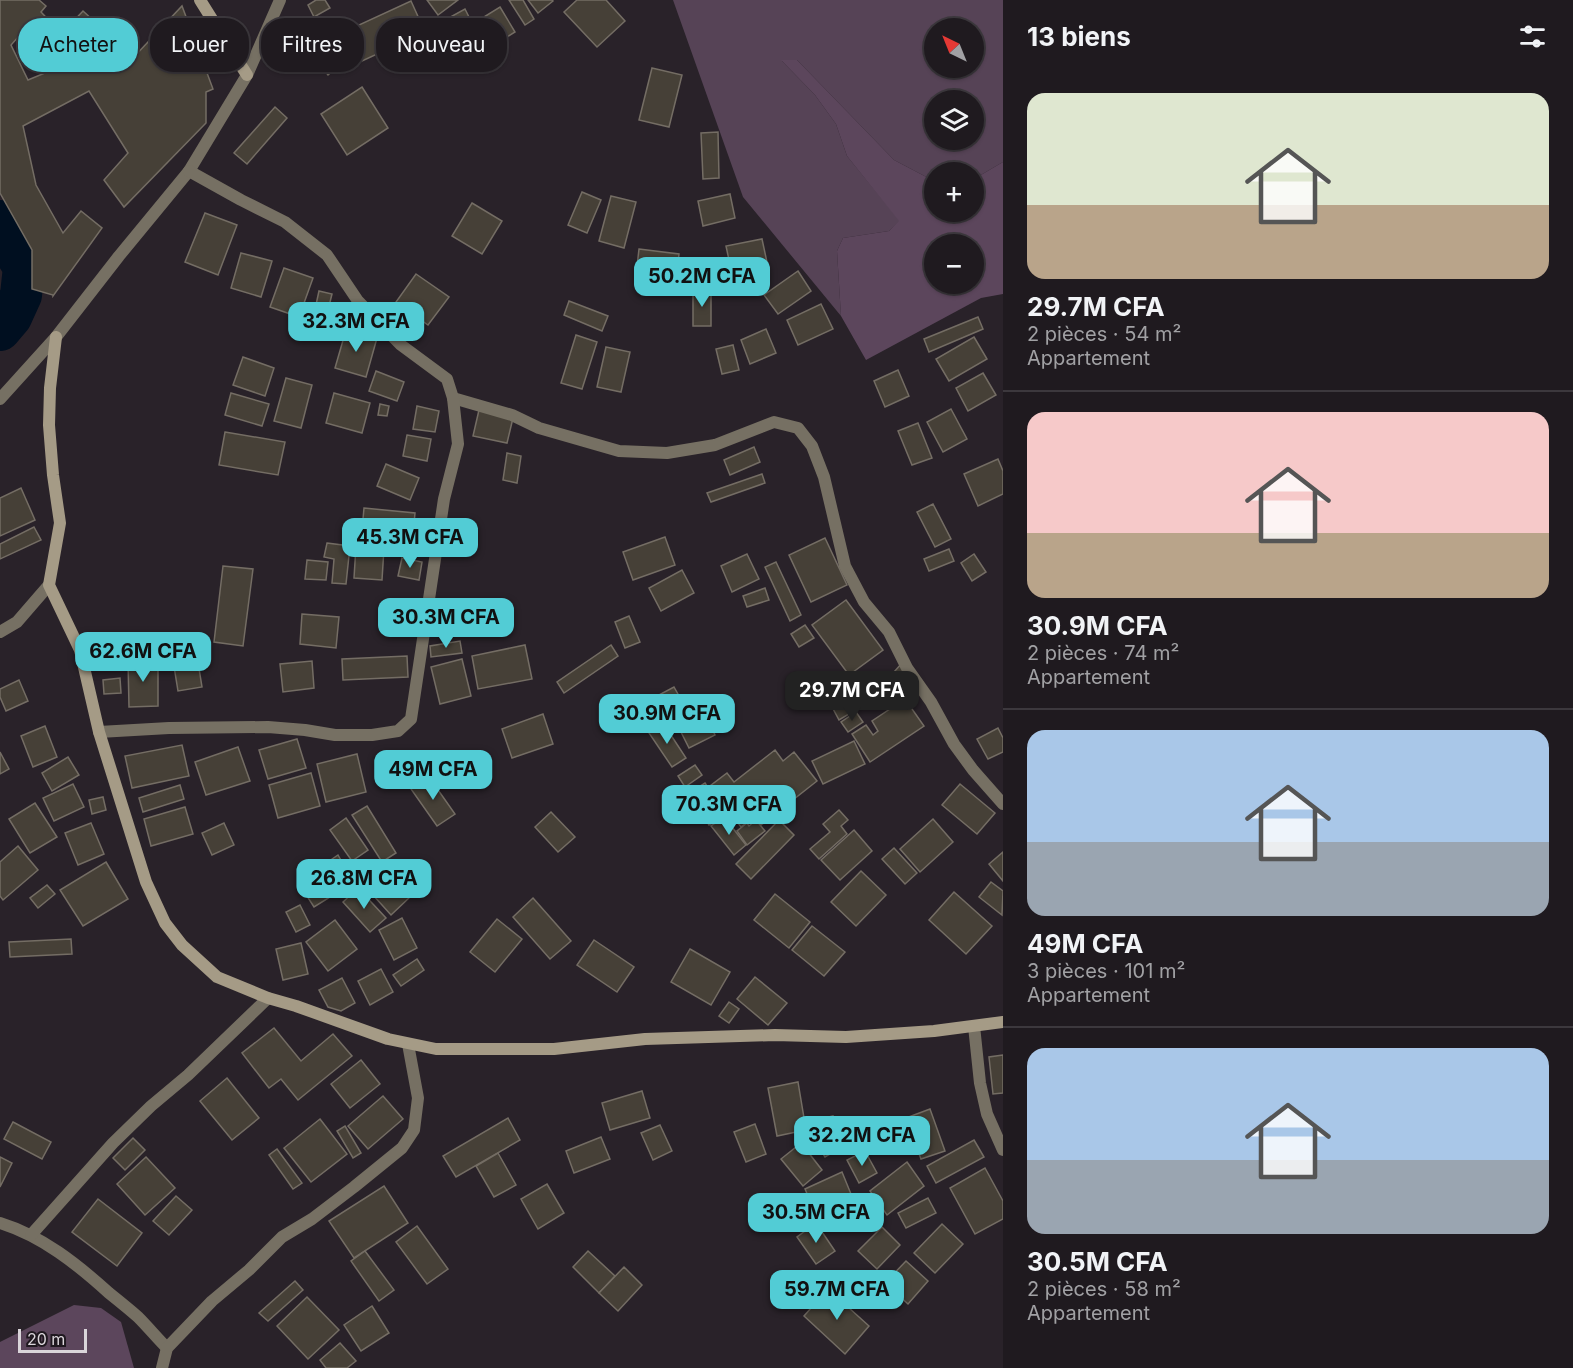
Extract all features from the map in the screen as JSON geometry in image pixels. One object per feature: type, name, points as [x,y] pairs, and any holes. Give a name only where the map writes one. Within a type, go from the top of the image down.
[{"type":"street","points":[[200,0],[247,75]]},
{"type":"street","points":[[0,399],[56,337],[189,171],[247,75],[280,0]]},
{"type":"street","points":[[99,732],[169,728],[268,727],[335,735],[372,735],[398,731],[411,719],[444,499],[458,444],[453,398],[447,379],[401,345],[358,301],[327,255],[285,222],[189,171]]},
{"type":"street","points":[[0,632],[17,622],[50,585],[60,523],[49,425],[50,388],[56,337]]},
{"type":"street","points":[[453,398],[512,415],[539,428],[619,450],[667,453],[714,444],[774,422],[798,428],[812,446],[824,477],[845,566],[864,602],[889,632],[907,668],[931,702],[954,744],[1003,804]]},
{"type":"street","points":[[50,585],[80,650],[99,732],[146,882],[165,923],[182,945],[217,977],[268,998],[338,1022],[408,1044],[436,1049],[554,1049],[645,1039],[775,1035],[846,1037],[934,1031],[1003,1022]]},
{"type":"street","points":[[31,1234],[113,1143],[268,998]]},
{"type":"street","points":[[974,1026],[980,1083],[987,1114],[1003,1150]]},
{"type":"street","points":[[162,1368],[167,1348],[212,1301],[249,1270],[282,1237],[312,1219],[402,1148],[414,1130],[418,1098],[408,1044]]},
{"type":"street","points":[[0,1222],[31,1234],[86,1272],[138,1317],[167,1348]]},
{"type":"shaded area","points":[[673,0],[1003,0],[1003,162],[984,173],[984,162],[924,162],[924,176],[894,160],[797,60],[782,61],[815,95],[836,124],[847,156],[900,221],[889,231],[843,238],[837,251],[841,316],[743,197]]},
{"type":"shaded area","points":[[781,60],[797,60],[894,160],[924,176],[924,222],[984,222],[984,173],[1003,162],[1003,294],[981,298],[866,360],[841,316],[837,251],[843,238],[889,231],[899,221],[847,156],[836,124],[815,95]]},
{"type":"shaded area","points":[[74,1305],[101,1308],[121,1322],[134,1368],[0,1368],[0,1342]]},
{"type":"building","points":[[0,0],[39,0],[46,6],[41,12],[47,18],[18,18],[18,37],[11,45],[18,59],[18,72],[24,72],[28,80],[47,72],[138,72],[138,53],[150,40],[150,72],[207,72],[213,89],[206,92],[206,123],[124,207],[104,180],[128,153],[89,91],[23,126],[36,185],[63,233],[81,211],[102,228],[53,296],[32,289],[32,250],[0,193]]},
{"type":"building","points":[[316,0],[325,0],[330,8],[314,17],[308,5]]},
{"type":"building","points":[[427,0],[458,0],[438,15]]},
{"type":"building","points":[[509,0],[523,0],[534,19],[525,25]]},
{"type":"building","points":[[528,0],[552,0],[553,1],[538,13]]},
{"type":"building","points":[[577,0],[606,0],[625,21],[597,47],[564,12]]},
{"type":"building","points":[[411,1],[419,18],[376,18],[376,55],[364,60],[364,23]]},
{"type":"building","points":[[182,6],[186,18],[171,18]]},
{"type":"building","points":[[500,7],[507,18],[482,18]]},
{"type":"building","points":[[465,9],[470,18],[448,18]]},
{"type":"building","points":[[83,11],[91,18],[76,18]]},
{"type":"building","points":[[507,19],[515,32],[507,37]]},
{"type":"building","points":[[652,68],[682,75],[669,127],[639,120]]},
{"type":"building","points":[[362,87],[388,128],[347,155],[321,114]]},
{"type":"building","points":[[275,107],[287,118],[247,164],[234,153]]},
{"type":"building","points":[[718,132],[719,178],[703,179],[701,133]]},
{"type":"building","points":[[582,192],[601,200],[587,233],[568,225]]},
{"type":"building","points":[[730,194],[735,218],[703,226],[698,201]]},
{"type":"building","points":[[611,196],[636,202],[624,248],[599,241]]},
{"type":"building","points":[[472,203],[502,221],[482,254],[452,236]]},
{"type":"building","points":[[205,213],[237,225],[218,275],[185,262]]},
{"type":"building","points":[[762,239],[768,267],[732,274],[726,246]]},
{"type":"building","points":[[639,249],[679,254],[675,289],[635,284]]},
{"type":"building","points":[[241,253],[272,261],[261,297],[231,288]]},
{"type":"building","points":[[284,268],[313,278],[299,317],[270,307]]},
{"type":"building","points":[[798,271],[811,291],[778,314],[764,295]]},
{"type":"building","points":[[416,274],[449,297],[428,325],[396,302]]},
{"type":"building","points":[[319,291],[332,294],[324,326],[312,323]]},
{"type":"building","points":[[693,291],[711,291],[711,326],[693,326]]},
{"type":"building","points":[[569,301],[608,316],[602,331],[564,315]]},
{"type":"building","points":[[821,304],[833,329],[798,345],[787,320]]},
{"type":"building","points":[[978,317],[983,329],[929,352],[924,339]]},
{"type":"building","points":[[766,329],[776,353],[750,364],[741,340]]},
{"type":"building","points":[[346,330],[377,338],[366,377],[335,368]]},
{"type":"building","points":[[576,335],[597,342],[582,389],[561,383]]},
{"type":"building","points":[[974,337],[987,359],[949,381],[936,359]]},
{"type":"building","points":[[733,345],[739,370],[722,374],[716,349]]},
{"type":"building","points":[[606,347],[630,352],[621,392],[597,387]]},
{"type":"building","points":[[243,357],[274,368],[265,396],[233,385]]},
{"type":"building","points":[[898,370],[909,396],[885,407],[874,381]]},
{"type":"building","points":[[376,371],[404,382],[397,401],[369,391]]},
{"type":"building","points":[[983,373],[996,395],[968,411],[956,388]]},
{"type":"building","points":[[286,378],[312,385],[301,428],[274,421]]},
{"type":"building","points":[[231,393],[269,404],[262,426],[225,415]]},
{"type":"building","points":[[334,393],[370,403],[362,433],[326,423]]},
{"type":"building","points":[[380,404],[389,406],[387,416],[378,415]]},
{"type":"building","points":[[417,406],[439,411],[435,432],[413,429]]},
{"type":"building","points":[[951,409],[967,439],[943,452],[927,422]]},
{"type":"building","points":[[479,410],[513,418],[507,443],[473,436]]},
{"type":"building","points":[[918,423],[932,458],[912,465],[898,431]]},
{"type":"building","points":[[225,432],[285,442],[278,475],[219,465]]},
{"type":"building","points":[[407,435],[431,439],[427,461],[403,456]]},
{"type":"building","points":[[754,447],[760,462],[730,475],[724,460]]},
{"type":"building","points":[[507,453],[521,456],[517,483],[503,480]]},
{"type":"building","points":[[998,459],[1003,471],[1003,494],[978,506],[964,474]]},
{"type":"building","points":[[386,464],[419,478],[410,500],[377,486]]},
{"type":"building","points":[[762,474],[765,483],[711,502],[707,493]]},
{"type":"building","points":[[21,488],[35,520],[0,536],[0,498]]},
{"type":"building","points":[[933,504],[951,539],[935,547],[917,512]]},
{"type":"building","points":[[364,508],[415,513],[413,534],[362,530]]},
{"type":"building","points":[[34,527],[41,540],[0,559],[0,544]]},
{"type":"building","points":[[665,537],[675,565],[633,580],[623,552]]},
{"type":"building","points":[[825,538],[847,585],[811,602],[789,555]]},
{"type":"building","points":[[327,543],[350,546],[346,584],[332,583],[334,559],[324,557]]},
{"type":"building","points":[[356,546],[384,548],[382,580],[354,578]]},
{"type":"building","points":[[949,549],[954,561],[929,571],[924,559]]},
{"type":"building","points":[[747,554],[759,579],[732,592],[721,566]]},
{"type":"building","points":[[974,554],[986,572],[972,581],[961,563]]},
{"type":"building","points":[[402,558],[422,562],[419,580],[398,576]]},
{"type":"building","points":[[307,560],[328,562],[326,580],[305,579]]},
{"type":"building","points":[[776,562],[801,615],[790,621],[765,567]]},
{"type":"building","points":[[223,566],[253,569],[243,646],[214,642]]},
{"type":"building","points":[[682,570],[694,593],[661,611],[649,588]]},
{"type":"building","points":[[765,588],[769,600],[747,607],[743,596]]},
{"type":"building","points":[[846,600],[883,650],[849,675],[812,625]]},
{"type":"building","points":[[302,614],[339,617],[336,648],[300,644]]},
{"type":"building","points":[[629,616],[640,642],[625,648],[615,622]]},
{"type":"building","points":[[805,625],[814,638],[799,647],[791,634]]},
{"type":"building","points":[[460,641],[462,653],[431,657],[430,646]]},
{"type":"building","points":[[525,645],[532,679],[478,689],[472,656]]},
{"type":"building","points":[[611,645],[618,656],[564,693],[557,682]]},
{"type":"building","points":[[196,650],[202,687],[178,691],[172,654]]},
{"type":"building","points":[[407,656],[408,677],[343,680],[342,659]]},
{"type":"building","points":[[462,659],[471,696],[440,704],[431,667]]},
{"type":"building","points":[[158,660],[158,706],[129,707],[128,661]]},
{"type":"building","points":[[312,661],[314,688],[283,692],[280,664]]},
{"type":"building","points":[[902,663],[919,679],[904,696],[886,681]]},
{"type":"building","points":[[120,678],[121,693],[104,694],[103,680]]},
{"type":"building","points":[[19,680],[28,701],[6,711],[0,697],[0,689]]},
{"type":"building","points":[[870,680],[879,696],[839,720],[830,703]]},
{"type":"building","points":[[883,680],[897,698],[888,705],[874,687]]},
{"type":"building","points":[[674,687],[683,703],[664,714],[655,697]]},
{"type":"building","points":[[905,699],[924,726],[870,762],[852,734],[866,725],[873,735],[878,731],[872,721]]},
{"type":"building","points":[[700,703],[715,735],[689,748],[673,716]]},
{"type":"building","points":[[856,712],[863,722],[848,732],[841,722]]},
{"type":"building","points":[[543,714],[553,744],[512,758],[502,729]]},
{"type":"building","points":[[663,723],[686,758],[672,767],[649,733]]},
{"type":"building","points":[[45,726],[57,757],[33,767],[21,736]]},
{"type":"building","points":[[998,728],[1003,738],[1003,752],[988,759],[977,739]]},
{"type":"building","points":[[297,739],[306,768],[268,779],[259,750]]},
{"type":"building","points":[[854,741],[865,764],[823,784],[812,761]]},
{"type":"building","points":[[182,745],[189,776],[132,788],[125,756]]},
{"type":"building","points":[[238,747],[250,781],[206,795],[195,762]]},
{"type":"building","points":[[775,750],[783,761],[794,752],[817,781],[761,825],[754,817],[741,827],[710,786],[727,773],[734,782]]},
{"type":"building","points":[[0,752],[9,769],[0,774]]},
{"type":"building","points":[[357,754],[366,792],[326,802],[317,764]]},
{"type":"building","points":[[68,757],[79,775],[52,791],[42,773]]},
{"type":"building","points":[[695,765],[702,775],[685,787],[678,776]]},
{"type":"building","points":[[311,773],[320,806],[278,818],[269,785]]},
{"type":"building","points":[[429,777],[455,814],[437,826],[411,789]]},
{"type":"building","points":[[705,783],[726,815],[709,825],[689,793]]},
{"type":"building","points":[[73,784],[84,807],[54,821],[43,798]]},
{"type":"building","points":[[960,784],[995,813],[977,834],[942,805]]},
{"type":"building","points":[[180,785],[184,799],[143,812],[139,798]]},
{"type":"building","points":[[103,797],[106,810],[92,814],[89,800]]},
{"type":"building","points":[[35,803],[57,837],[30,853],[9,819]]},
{"type":"building","points":[[367,806],[396,853],[382,862],[352,815]]},
{"type":"building","points":[[185,807],[193,834],[151,846],[144,819]]},
{"type":"building","points":[[839,810],[848,820],[841,826],[847,834],[819,859],[810,849],[830,832],[823,824]]},
{"type":"building","points":[[551,812],[575,837],[558,852],[535,827]]},
{"type":"building","points":[[724,817],[746,845],[734,855],[711,826]]},
{"type":"building","points":[[346,818],[368,850],[352,861],[330,830]]},
{"type":"building","points":[[933,819],[953,842],[920,872],[900,849]]},
{"type":"building","points":[[756,820],[765,831],[747,845],[737,831],[747,823],[749,826]]},
{"type":"building","points":[[779,820],[794,835],[751,879],[736,864]]},
{"type":"building","points":[[91,823],[104,854],[78,865],[65,833]]},
{"type":"building","points":[[224,823],[234,845],[212,855],[202,833]]},
{"type":"building","points":[[854,830],[872,851],[840,880],[821,860]]},
{"type":"building","points":[[18,846],[38,870],[3,900],[0,896],[0,862]]},
{"type":"building","points":[[894,848],[917,873],[905,884],[882,859]]},
{"type":"building","points":[[1003,852],[1003,881],[989,864]]},
{"type":"building","points":[[338,855],[342,862],[326,873],[322,866]]},
{"type":"building","points":[[106,862],[128,899],[83,926],[60,890]]},
{"type":"building","points":[[384,867],[410,897],[391,915],[364,885]]},
{"type":"building","points":[[343,870],[351,884],[314,907],[305,893]]},
{"type":"building","points":[[861,871],[886,895],[856,926],[831,902]]},
{"type":"building","points":[[991,882],[1003,891],[1002,915],[979,897]]},
{"type":"building","points":[[47,885],[55,894],[38,908],[30,898]]},
{"type":"building","points":[[358,888],[386,918],[370,932],[343,902]]},
{"type":"building","points":[[954,892],[992,926],[966,954],[929,920]]},
{"type":"building","points":[[775,894],[810,922],[789,948],[754,920]]},
{"type":"building","points":[[533,898],[571,941],[550,959],[513,917]]},
{"type":"building","points":[[300,905],[310,925],[296,932],[286,912]]},
{"type":"building","points":[[402,918],[417,948],[394,960],[379,930]]},
{"type":"building","points":[[497,919],[522,939],[495,972],[470,952]]},
{"type":"building","points":[[335,920],[357,949],[328,971],[306,942]]},
{"type":"building","points":[[812,926],[845,952],[824,976],[792,950]]},
{"type":"building","points":[[71,939],[72,954],[10,957],[9,942]]},
{"type":"building","points":[[594,940],[634,967],[617,992],[577,965]]},
{"type":"building","points":[[301,943],[308,974],[283,980],[276,949]]},
{"type":"building","points":[[690,949],[730,972],[711,1005],[671,982]]},
{"type":"building","points":[[417,959],[424,970],[401,986],[393,975]]},
{"type":"building","points":[[381,969],[393,992],[370,1005],[358,981]]},
{"type":"building","points":[[755,977],[787,1003],[768,1025],[737,999]]},
{"type":"building","points":[[342,978],[355,1003],[341,1011],[328,1007],[319,990]]},
{"type":"building","points":[[729,1002],[739,1009],[729,1023],[719,1016]]},
{"type":"building","points":[[274,1028],[301,1061],[333,1034],[352,1056],[298,1100],[281,1079],[269,1088],[242,1053]]},
{"type":"building","points":[[1003,1055],[1003,1093],[993,1094],[989,1057]]},
{"type":"building","points":[[361,1060],[380,1084],[350,1108],[331,1084]]},
{"type":"building","points":[[227,1078],[259,1118],[232,1140],[200,1101]]},
{"type":"building","points":[[798,1082],[806,1130],[777,1136],[768,1088]]},
{"type":"building","points":[[642,1091],[650,1118],[610,1130],[602,1103]]},
{"type":"building","points":[[383,1096],[403,1119],[368,1149],[348,1126]]},
{"type":"building","points":[[930,1109],[945,1151],[921,1159],[906,1118]]},
{"type":"building","points":[[833,1116],[835,1125],[814,1130],[812,1121]]},
{"type":"building","points":[[508,1118],[520,1140],[456,1177],[443,1156]]},
{"type":"building","points":[[320,1119],[347,1154],[311,1182],[284,1148]]},
{"type":"building","points":[[13,1122],[51,1142],[42,1159],[4,1139]]},
{"type":"building","points":[[755,1124],[766,1154],[746,1162],[734,1132]]},
{"type":"building","points":[[660,1125],[672,1151],[653,1160],[641,1133]]},
{"type":"building","points":[[345,1126],[361,1153],[353,1158],[337,1131]]},
{"type":"building","points":[[844,1128],[852,1141],[825,1157],[817,1144]]},
{"type":"building","points":[[601,1137],[610,1159],[574,1173],[566,1151]]},
{"type":"building","points":[[133,1138],[145,1150],[125,1170],[113,1158]]},
{"type":"building","points":[[974,1140],[984,1157],[936,1183],[927,1166]]},
{"type":"building","points":[[801,1143],[822,1170],[803,1186],[781,1159]]},
{"type":"building","points":[[277,1149],[302,1183],[293,1189],[269,1155]]},
{"type":"building","points":[[865,1151],[877,1173],[859,1183],[847,1160]]},
{"type":"building","points":[[498,1153],[516,1185],[494,1197],[476,1166]]},
{"type":"building","points":[[0,1157],[12,1163],[0,1187]]},
{"type":"building","points":[[146,1157],[175,1188],[145,1215],[117,1184]]},
{"type":"building","points":[[907,1162],[924,1186],[887,1215],[870,1191]]},
{"type":"building","points":[[985,1168],[1003,1201],[1003,1219],[975,1234],[950,1188]]},
{"type":"building","points":[[842,1172],[851,1194],[814,1210],[805,1189]]},
{"type":"building","points":[[547,1184],[564,1213],[538,1229],[521,1199]]},
{"type":"building","points":[[384,1186],[408,1223],[354,1258],[329,1221]]},
{"type":"building","points":[[176,1196],[192,1210],[169,1235],[153,1221]]},
{"type":"building","points":[[859,1197],[876,1221],[866,1228],[849,1204]]},
{"type":"building","points":[[928,1198],[936,1213],[906,1228],[898,1213]]},
{"type":"building","points":[[98,1199],[142,1233],[117,1266],[72,1232]]},
{"type":"building","points":[[816,1223],[835,1251],[816,1264],[797,1237]]},
{"type":"building","points":[[942,1224],[963,1244],[935,1273],[914,1253]]},
{"type":"building","points":[[417,1226],[448,1269],[427,1284],[396,1242]]},
{"type":"building","points":[[882,1227],[900,1245],[877,1269],[858,1251]]},
{"type":"building","points":[[365,1251],[394,1290],[379,1301],[351,1261]]},
{"type":"building","points":[[588,1251],[615,1276],[599,1293],[573,1267]]},
{"type":"building","points":[[906,1261],[928,1281],[908,1304],[885,1283]]},
{"type":"building","points":[[624,1267],[642,1285],[618,1311],[599,1293]]},
{"type":"building","points":[[295,1281],[303,1290],[268,1321],[259,1313]]},
{"type":"building","points":[[828,1289],[869,1326],[845,1354],[804,1316]]},
{"type":"building","points":[[307,1297],[339,1330],[308,1359],[277,1326]]},
{"type":"building","points":[[372,1306],[389,1333],[361,1351],[344,1325]]},
{"type":"building","points":[[340,1343],[356,1361],[347,1368],[326,1368],[320,1360]]},
{"type":"waterway","points":[[0,221],[11,246],[24,267],[21,295],[11,317],[0,330]]}]
